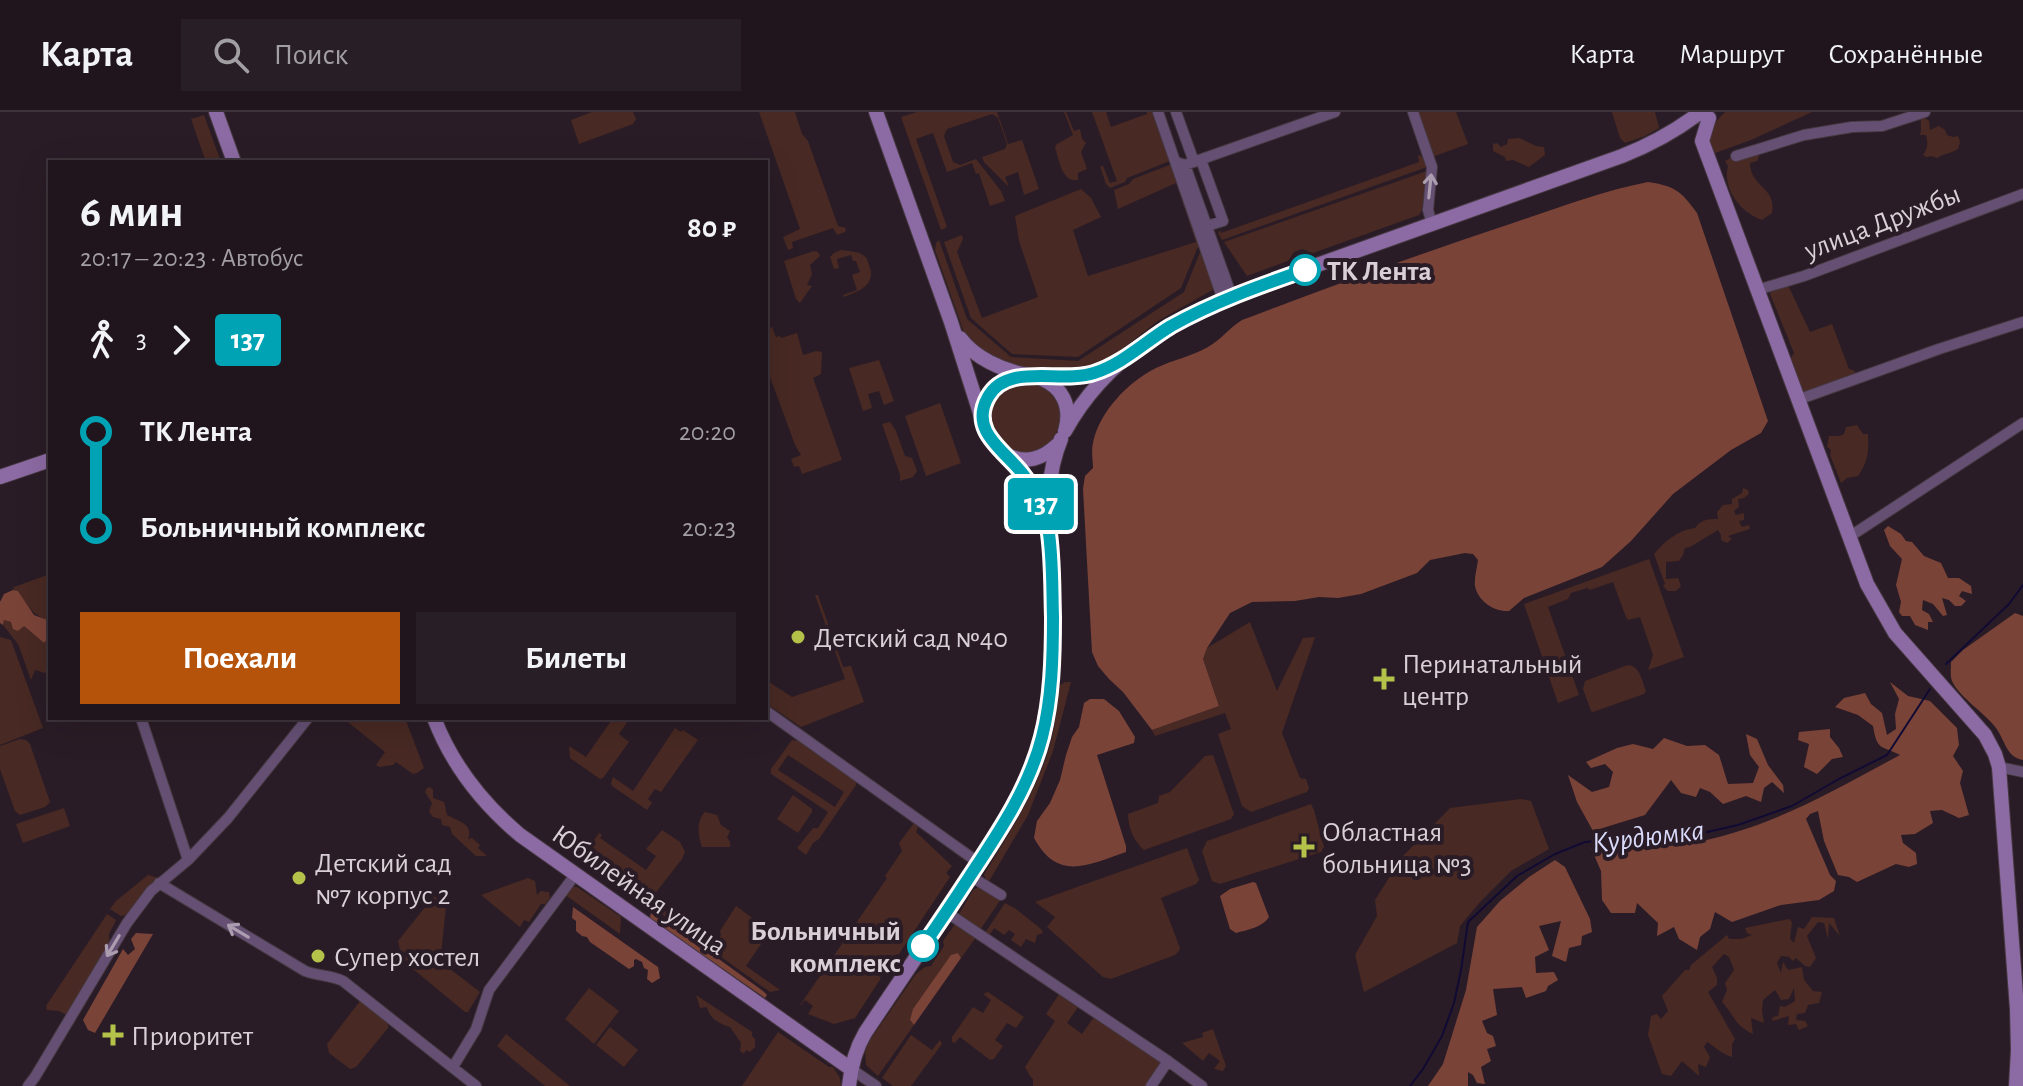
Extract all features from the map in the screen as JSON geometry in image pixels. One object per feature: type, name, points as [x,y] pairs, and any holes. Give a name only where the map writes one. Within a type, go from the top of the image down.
[{"type":"main road","points":[[216,112],[233,160]]},
{"type":"main road","points":[[876,112],[951,322],[984,427],[989,438],[1032,488],[1048,524]]},
{"type":"main road","points":[[984,427],[984,406],[992,392],[1007,379],[1082,376],[1104,370],[1171,326],[1228,298],[1644,147],[1706,114]]},
{"type":"main road","points":[[1706,114],[1702,141],[1867,584],[1891,628],[1985,735],[1995,754],[1999,767],[2017,1009],[2016,1086]]},
{"type":"main road","points":[[849,1086],[858,1045],[865,1033],[1001,830],[1024,786],[1042,737],[1049,695],[1053,660],[1048,487],[1063,435],[1068,411],[1066,401],[1049,381],[996,365],[975,354],[962,341],[951,322]]},
{"type":"main road","points":[[1000,451],[1014,458],[1029,460],[1047,454],[1090,392],[1124,358]]},
{"type":"main road","points":[[0,477],[48,461]]},
{"type":"main road","name":"Юбилейная улица","points":[[435,720],[452,756],[483,800],[530,843],[851,1069]]},
{"type":"street","points":[[1158,112],[1223,221],[1207,226]]},
{"type":"street","points":[[1176,112],[1187,163],[1228,298]]},
{"type":"street","points":[[1187,163],[1335,112]]},
{"type":"street","points":[[1413,112],[1432,167],[1428,210],[1432,224]]},
{"type":"street","points":[[1736,156],[1804,135],[1852,127],[1882,126],[1925,112]]},
{"type":"street","points":[[1187,163],[1228,298]]},
{"type":"street","name":"улица Дружбы","points":[[1757,290],[1804,276],[2023,194]]},
{"type":"street","points":[[1800,399],[2023,322]]},
{"type":"street","points":[[1849,537],[2023,423]]},
{"type":"street","points":[[768,712],[979,863]]},
{"type":"street","points":[[142,720],[188,860]]},
{"type":"street","points":[[28,1086],[127,923],[151,891],[188,860],[224,822],[306,720]]},
{"type":"street","points":[[1999,767],[2023,772]]},
{"type":"street","points":[[453,1067],[476,1029],[489,990],[575,875]]},
{"type":"street","points":[[970,876],[1001,895]]},
{"type":"street","points":[[159,883],[305,971],[343,981],[476,1086]]},
{"type":"street","points":[[946,912],[1202,1086]]},
{"type":"street","points":[[1151,1086],[1168,1061]]},
{"type":"street","points":[[851,1069],[876,1086]]},
{"type":"shaded area","points":[[592,112],[633,112],[636,119],[633,124],[579,144],[571,120]]},
{"type":"shaded area","points":[[759,112],[795,112],[838,226],[846,228],[845,232],[837,235],[833,228],[792,242],[793,248],[788,250],[783,237],[800,229]]},
{"type":"shaded area","points":[[917,112],[997,112],[1008,144],[1022,140],[1039,189],[1024,195],[1018,172],[1005,177],[1009,187],[984,162],[982,157],[1005,149],[1007,144],[998,118],[992,114],[947,129],[944,136],[953,162],[960,165],[976,159],[1001,191],[1005,201],[990,206],[979,173],[976,174],[972,163],[947,172],[933,133],[916,139],[947,227],[941,230],[901,117]]},
{"type":"shaded area","points":[[1064,112],[1074,131],[1080,129],[1086,143],[1081,152],[1087,169],[1078,173],[1078,180],[1065,174],[1055,147],[1073,135]]},
{"type":"shaded area","points":[[1092,112],[1106,112],[1111,127],[1152,112],[1170,161],[1110,188],[1100,166],[1103,166],[1110,183],[1117,181]]},
{"type":"shaded area","points":[[1417,112],[1456,112],[1468,144],[1432,157]]},
{"type":"shaded area","points":[[1612,112],[1655,112],[1659,128],[1625,143],[1620,138]]},
{"type":"shaded area","points":[[1725,112],[1812,112],[1715,153],[1710,151],[1710,135]]},
{"type":"shaded area","points":[[204,115],[220,160],[205,160],[191,119]]},
{"type":"shaded area","points":[[1921,117],[1929,121],[1930,130],[1939,126],[1947,135],[1958,136],[1958,149],[1937,158],[1923,155],[1927,143],[1926,135],[1920,135]]},
{"type":"shaded area","points":[[1519,138],[1544,147],[1545,155],[1529,167],[1513,160],[1506,161],[1505,157],[1493,151],[1493,144],[1501,147],[1507,144],[1508,139]]},
{"type":"shaded area","points":[[1754,151],[1760,154],[1757,161],[1750,163],[1751,171],[1772,204],[1772,213],[1762,220],[1747,212],[1735,199],[1728,183],[1725,161],[1737,154]]},
{"type":"shaded area","points":[[1418,155],[1427,167],[1222,240],[1218,233],[1419,162]]},
{"type":"shaded area","points":[[1172,164],[1200,245],[1181,288],[1078,357],[1012,354],[971,318],[944,242],[962,235],[957,252],[982,318],[1038,297],[1019,241],[1015,216],[1081,189],[1091,198],[1101,217],[1073,230],[1088,276],[1196,242],[1176,183],[1118,209],[1114,190]]},
{"type":"shaded area","points":[[1427,171],[1419,215],[1313,253],[1302,249],[1294,252],[1288,261],[1247,276],[1224,242]]},
{"type":"shaded area","points":[[1648,182],[1677,191],[1697,213],[1768,421],[1761,433],[1731,450],[1673,494],[1631,541],[1602,567],[1524,598],[1509,611],[1492,607],[1479,596],[1475,583],[1478,560],[1473,554],[1465,553],[1430,560],[1417,573],[1361,594],[1252,602],[1230,613],[1203,659],[1219,706],[1152,730],[1098,666],[1092,652],[1083,489],[1085,476],[1093,468],[1092,446],[1096,431],[1116,399],[1146,374],[1208,347],[1242,320],[1479,234],[1597,195]]},
{"type":"shaded area","points":[[939,240],[967,319],[1011,357],[1078,361],[1184,292],[1201,250],[1214,289],[1158,321],[1104,361],[1062,372],[1021,367],[981,352],[966,338],[935,250]]},
{"type":"shaded area","points":[[841,250],[864,256],[871,272],[866,286],[844,297],[857,290],[852,275],[860,272],[851,255],[837,259],[839,268],[834,269],[830,257]]},
{"type":"shaded area","points":[[814,251],[820,256],[810,265],[812,274],[807,285],[812,286],[800,303],[784,261]]},
{"type":"shaded area","points":[[1787,283],[1810,332],[1832,324],[1849,369],[1858,375],[1807,393],[1801,390],[1791,358],[1794,353],[1770,294],[1773,286]]},
{"type":"shaded area","points":[[772,327],[776,337],[781,338],[797,333],[803,355],[822,352],[821,374],[813,378],[842,460],[802,474],[799,466],[794,467],[791,459],[801,455],[768,371],[768,328]]},
{"type":"shaded area","points":[[879,360],[894,401],[884,405],[879,391],[868,394],[872,408],[863,411],[849,368]]},
{"type":"shaded area","points":[[1025,382],[1050,392],[1060,417],[1050,442],[1025,452],[1000,442],[990,417],[1000,392]]},
{"type":"shaded area","points":[[940,403],[961,463],[926,476],[905,416]]},
{"type":"shaded area","points":[[890,422],[905,456],[912,458],[917,471],[913,477],[900,481],[882,424]]},
{"type":"shaded area","points":[[1857,425],[1863,434],[1868,434],[1866,461],[1858,476],[1841,483],[1830,455],[1831,450],[1827,447],[1829,436],[1840,436],[1846,427]]},
{"type":"shaded area","points":[[1743,488],[1749,494],[1738,499],[1739,507],[1734,511],[1736,515],[1744,513],[1744,520],[1739,521],[1742,527],[1749,525],[1750,529],[1728,536],[1732,539],[1727,543],[1721,540],[1718,530],[1685,548],[1679,561],[1666,562],[1666,579],[1678,578],[1681,586],[1676,591],[1668,591],[1663,586],[1665,584],[1654,554],[1677,534],[1695,528],[1705,520],[1718,519],[1717,512],[1723,505],[1732,504],[1732,499],[1742,493]]},
{"type":"shaded area","points":[[1888,526],[1906,541],[1912,542],[1924,556],[1941,563],[1948,578],[1959,578],[1971,586],[1972,594],[1962,591],[1959,596],[1966,601],[1961,606],[1942,598],[1947,615],[1943,616],[1933,604],[1923,600],[1922,610],[1929,614],[1933,622],[1928,622],[1928,630],[1915,625],[1910,616],[1902,616],[1899,612],[1901,602],[1896,585],[1902,559],[1890,546],[1884,530]]},
{"type":"shaded area","points":[[1649,559],[1684,657],[1648,670],[1653,655],[1640,617],[1628,620],[1613,582],[1571,593],[1568,599],[1548,607],[1579,695],[1558,703],[1524,604]]},
{"type":"shaded area","points":[[48,575],[48,620],[35,613],[18,591],[13,590]]},
{"type":"shaded area","points":[[18,591],[34,615],[48,620],[48,638],[44,643],[24,626],[18,631],[13,629],[11,622],[4,620],[3,625],[0,623],[0,602],[4,594]]},
{"type":"shaded area","points":[[815,595],[818,595],[843,667],[851,666],[864,702],[801,727],[768,704],[768,681],[792,697],[845,679]]},
{"type":"shaded area","points":[[2015,613],[2023,616],[2023,760],[2009,752],[1996,728],[1956,687],[1951,674],[1951,662],[1963,650]]},
{"type":"shaded area","points":[[4,620],[24,626],[44,643],[48,638],[48,672],[35,670],[31,680],[18,644],[3,625]]},
{"type":"shaded area","points":[[1250,622],[1277,691],[1303,638],[1315,637],[1282,733],[1300,778],[1306,779],[1309,788],[1307,792],[1251,812],[1242,806],[1218,734],[1231,729],[1225,713],[1155,736],[1152,730],[1219,706],[1203,659],[1207,648]]},
{"type":"shaded area","points":[[0,637],[11,640],[43,728],[0,745]]},
{"type":"shaded area","points":[[1628,665],[1640,675],[1646,691],[1644,694],[1591,711],[1583,689],[1585,681]]},
{"type":"shaded area","points":[[1071,682],[1053,751],[1028,815],[988,883],[984,875],[1024,807],[1047,755],[1059,686]]},
{"type":"shaded area","points":[[1890,682],[1908,696],[1930,701],[1957,728],[1959,745],[1953,756],[1963,771],[1960,783],[1969,815],[1959,818],[1942,810],[1930,811],[1933,823],[1915,834],[1901,835],[1903,843],[1916,853],[1917,864],[1909,867],[1896,864],[1857,882],[1838,875],[1824,841],[1818,811],[1806,819],[1830,875],[1836,881],[1834,891],[1819,900],[1781,905],[1732,922],[1715,912],[1710,929],[1700,937],[1697,950],[1679,939],[1674,927],[1657,936],[1658,923],[1637,903],[1635,913],[1611,913],[1602,900],[1601,871],[1591,848],[1684,844],[1741,831],[1795,809],[1900,755],[1878,744],[1873,726],[1858,715],[1835,707],[1844,698],[1865,693],[1871,704],[1882,713],[1887,735],[1896,729],[1895,714],[1899,699]]},
{"type":"shaded area","points":[[1090,699],[1104,699],[1119,711],[1135,737],[1134,743],[1097,755],[1126,852],[1087,865],[1064,865],[1043,852],[1034,838],[1037,821],[1050,803],[1060,780],[1084,703]]},
{"type":"shaded area","points":[[345,720],[406,720],[424,768],[413,774],[396,762],[379,767],[376,765],[385,752]]},
{"type":"shaded area","points":[[612,720],[629,720],[619,734],[629,742],[603,778],[600,779],[570,758],[569,746],[586,757]]},
{"type":"shaded area","points":[[675,728],[698,740],[661,792],[655,789],[648,799],[652,803],[647,810],[612,786],[613,777],[633,791]]},
{"type":"shaded area","points":[[1830,729],[1830,737],[1843,757],[1832,759],[1817,774],[1804,767],[1809,744],[1798,740],[1799,732]]},
{"type":"shaded area","points":[[1746,734],[1757,739],[1768,765],[1783,785],[1784,793],[1772,782],[1764,788],[1761,802],[1746,796],[1723,804],[1710,792],[1700,788],[1696,797],[1681,793],[1671,780],[1645,815],[1593,831],[1577,802],[1568,775],[1592,792],[1609,787],[1613,772],[1605,764],[1591,768],[1586,762],[1633,744],[1653,749],[1664,738],[1687,746],[1705,745],[1719,755],[1728,784],[1753,783],[1759,767],[1750,755]]},
{"type":"shaded area","points":[[20,739],[30,744],[50,802],[45,807],[20,815],[15,811],[0,769],[0,746]]},
{"type":"shaded area","points":[[792,740],[799,741],[855,779],[856,785],[806,855],[797,848],[813,828],[818,828],[828,812],[771,774],[771,769]],"holes":[[[788,755],[844,792],[835,807],[778,770]]]},
{"type":"shaded area","points":[[1213,755],[1234,814],[1231,819],[1144,850],[1132,834],[1128,814],[1158,803],[1159,796],[1170,792],[1205,756]]},
{"type":"shaded area","points":[[430,787],[433,798],[444,802],[447,815],[467,826],[468,839],[472,838],[480,845],[478,848],[487,856],[476,856],[452,834],[450,827],[433,817],[429,812],[432,803],[425,792]]},
{"type":"shaded area","points":[[793,795],[812,809],[798,833],[777,819]]},
{"type":"shaded area","points":[[1521,799],[1531,801],[1549,849],[1511,871],[1480,902],[1460,926],[1457,943],[1364,992],[1355,955],[1377,916],[1375,900],[1402,857],[1450,808]]},
{"type":"shaded area","points":[[1311,804],[1324,847],[1321,852],[1220,884],[1212,881],[1202,851],[1207,841]]},
{"type":"shaded area","points":[[64,808],[70,826],[23,843],[16,824]]},
{"type":"shaded area","points":[[705,812],[717,815],[721,825],[730,831],[727,837],[730,847],[702,847],[699,829]]},
{"type":"shaded area","points":[[914,823],[918,827],[916,832],[952,866],[946,873],[950,877],[899,954],[893,956],[879,976],[881,978],[855,1018],[834,1024],[808,1014],[813,1006],[805,1000],[798,1008],[887,878],[885,876],[902,851],[899,843]]},
{"type":"shaded area","points":[[662,830],[680,842],[685,852],[650,900],[645,901],[582,857],[599,833],[602,835],[600,838],[646,870],[656,856],[646,849]]},
{"type":"shaded area","points":[[1187,848],[1199,880],[1161,898],[1179,951],[1111,979],[1103,977],[1047,927],[1055,917],[1035,902]]},
{"type":"shaded area","points":[[1555,860],[1565,867],[1590,919],[1592,932],[1582,936],[1581,945],[1569,948],[1566,962],[1552,956],[1561,921],[1539,926],[1549,950],[1535,957],[1536,973],[1554,972],[1558,980],[1546,991],[1526,998],[1522,987],[1493,989],[1497,1015],[1482,1021],[1496,1046],[1487,1049],[1491,1061],[1481,1067],[1485,1084],[1477,1083],[1468,1072],[1468,1086],[1428,1086],[1443,1064],[1466,990],[1477,927],[1500,901]]},
{"type":"shaded area","points":[[148,875],[158,878],[128,915],[121,916],[110,909],[116,901]]},
{"type":"shaded area","points":[[528,878],[535,881],[537,895],[541,891],[549,892],[550,898],[541,904],[529,922],[524,920],[520,927],[481,895]]},
{"type":"shaded area","points":[[1253,882],[1269,917],[1259,926],[1236,933],[1230,929],[1220,896],[1230,889]]},
{"type":"shaded area","points":[[571,887],[577,887],[621,917],[620,934],[564,894]]},
{"type":"shaded area","points":[[979,887],[1001,899],[980,930],[959,914],[973,890]]},
{"type":"shaded area","points":[[434,896],[446,906],[441,955],[405,961],[398,941]]},
{"type":"shaded area","points":[[1005,903],[1041,929],[1043,933],[1037,935],[1035,943],[1026,939],[1021,947],[1011,940],[1015,934],[1009,930],[1004,935],[994,928],[989,936],[985,933]]},
{"type":"shaded area","points":[[654,906],[665,910],[713,947],[736,906],[770,931],[746,966],[780,990],[770,992]]},
{"type":"shaded area","points":[[573,907],[658,967],[660,978],[652,983],[647,979],[648,970],[642,962],[634,960],[634,966],[629,969],[582,936],[576,931]]},
{"type":"shaded area","points":[[651,910],[763,991],[767,995],[765,998],[650,918]]},
{"type":"shaded area","points":[[107,914],[116,920],[109,934],[109,944],[67,1015],[47,1010],[46,1006]]},
{"type":"shaded area","points":[[1812,917],[1834,918],[1840,936],[1829,923],[1828,939],[1824,923],[1818,922],[1807,936],[1816,958],[1810,967],[1796,958],[1793,961],[1781,956],[1777,963],[1781,973],[1783,962],[1788,970],[1802,967],[1804,980],[1813,991],[1822,992],[1819,1003],[1808,1005],[1805,1013],[1797,1014],[1796,1020],[1805,1021],[1808,1026],[1799,1030],[1796,1024],[1788,1025],[1789,1016],[1772,1021],[1773,1017],[1778,1016],[1780,1006],[1785,1007],[1795,1001],[1794,988],[1789,999],[1781,1000],[1775,990],[1763,1000],[1764,1023],[1751,1018],[1753,1034],[1742,1027],[1722,1002],[1727,990],[1725,983],[1734,970],[1729,957],[1724,954],[1712,967],[1717,985],[1708,992],[1735,1039],[1732,1057],[1707,1042],[1704,1047],[1710,1057],[1706,1067],[1698,1064],[1699,1076],[1682,1061],[1671,1076],[1662,1074],[1648,1035],[1651,1016],[1657,1014],[1661,1019],[1668,1011],[1662,996],[1685,970],[1689,970],[1727,935],[1729,939],[1741,939],[1752,935],[1745,928],[1789,919],[1792,922],[1790,939],[1794,943],[1798,927],[1804,929]]},
{"type":"shaded area","points":[[955,924],[977,936],[961,958],[958,953],[944,967],[910,1020],[914,1025],[878,1076],[866,1065],[868,1043],[916,974],[931,966]]},
{"type":"shaded area","points":[[136,933],[153,934],[95,1033],[88,1030],[83,1020],[123,949],[128,955],[135,949],[131,939]]},
{"type":"shaded area","points":[[958,953],[961,958],[914,1025],[910,1020],[913,1009],[951,955]]},
{"type":"shaded area","points":[[437,959],[480,992],[468,1012],[407,964]]},
{"type":"shaded area","points":[[589,988],[619,1011],[594,1044],[565,1019]]},
{"type":"shaded area","points":[[988,992],[1024,1017],[1016,1028],[1007,1023],[995,1040],[1003,1046],[990,1060],[960,1037],[955,1043],[952,1042],[952,1037],[973,1007],[983,1013],[991,1000],[983,994]]},
{"type":"shaded area","points":[[1059,994],[1078,1007],[1067,1023],[1082,1034],[1094,1017],[1159,1061],[1160,1065],[1147,1086],[1033,1086],[1033,1079],[1025,1067],[1055,1021],[1046,1014]]},
{"type":"shaded area","points":[[696,995],[752,1032],[755,1047],[744,1054],[740,1051],[741,1043],[730,1027],[715,1020],[707,1007],[700,1008]]},
{"type":"shaded area","points":[[360,1001],[388,1023],[388,1028],[356,1067],[350,1069],[329,1053],[327,1044]]},
{"type":"shaded area","points":[[610,1027],[638,1050],[624,1067],[596,1045]]},
{"type":"shaded area","points":[[1213,1029],[1226,1066],[1223,1071],[1214,1069],[1220,1061],[1209,1053],[1203,1061],[1182,1043],[1203,1037],[1202,1033]]},
{"type":"shaded area","points":[[778,1032],[833,1067],[841,1086],[742,1086]]},
{"type":"shaded area","points":[[506,1034],[570,1086],[545,1086],[497,1046]]},
{"type":"shaded area","points":[[911,1035],[932,1050],[940,1040],[942,1044],[911,1086],[893,1086],[882,1078]]},
{"type":"waterway","name":"Курдюмка","points":[[1946,664],[2009,604],[2023,585]]},
{"type":"waterway","name":"Курдюмка","points":[[1410,1086],[1442,1036],[1454,1003],[1468,922],[1517,876],[1555,854],[1585,842],[1677,839],[1738,825],[1792,806],[1887,755],[1930,689]]},
{"type":"bus line","name":"137","points":[[923,946],[1001,830],[1024,786],[1042,737],[1049,695],[1053,637],[1048,524],[1027,480],[986,432],[983,414],[988,397],[1007,379],[1026,375],[1082,376],[1104,370],[1195,313],[1305,270]]},
{"type":"place","name":"ТК Лента","points":[[1305,270]]},
{"type":"place","name":"Детский сад №40","points":[[798,637]]},
{"type":"place","name":"Перинатальный центр","points":[[1384,679]]},
{"type":"place","name":"Областная больница №3","points":[[1304,847]]},
{"type":"place","name":"Детский сад №7 корпус 2","points":[[299,878]]},
{"type":"place","name":"Больничный комплекс","points":[[923,946]]},
{"type":"place","name":"Супер хостел","points":[[318,956]]},
{"type":"place","name":"Приоритет","points":[[113,1035]]}]
